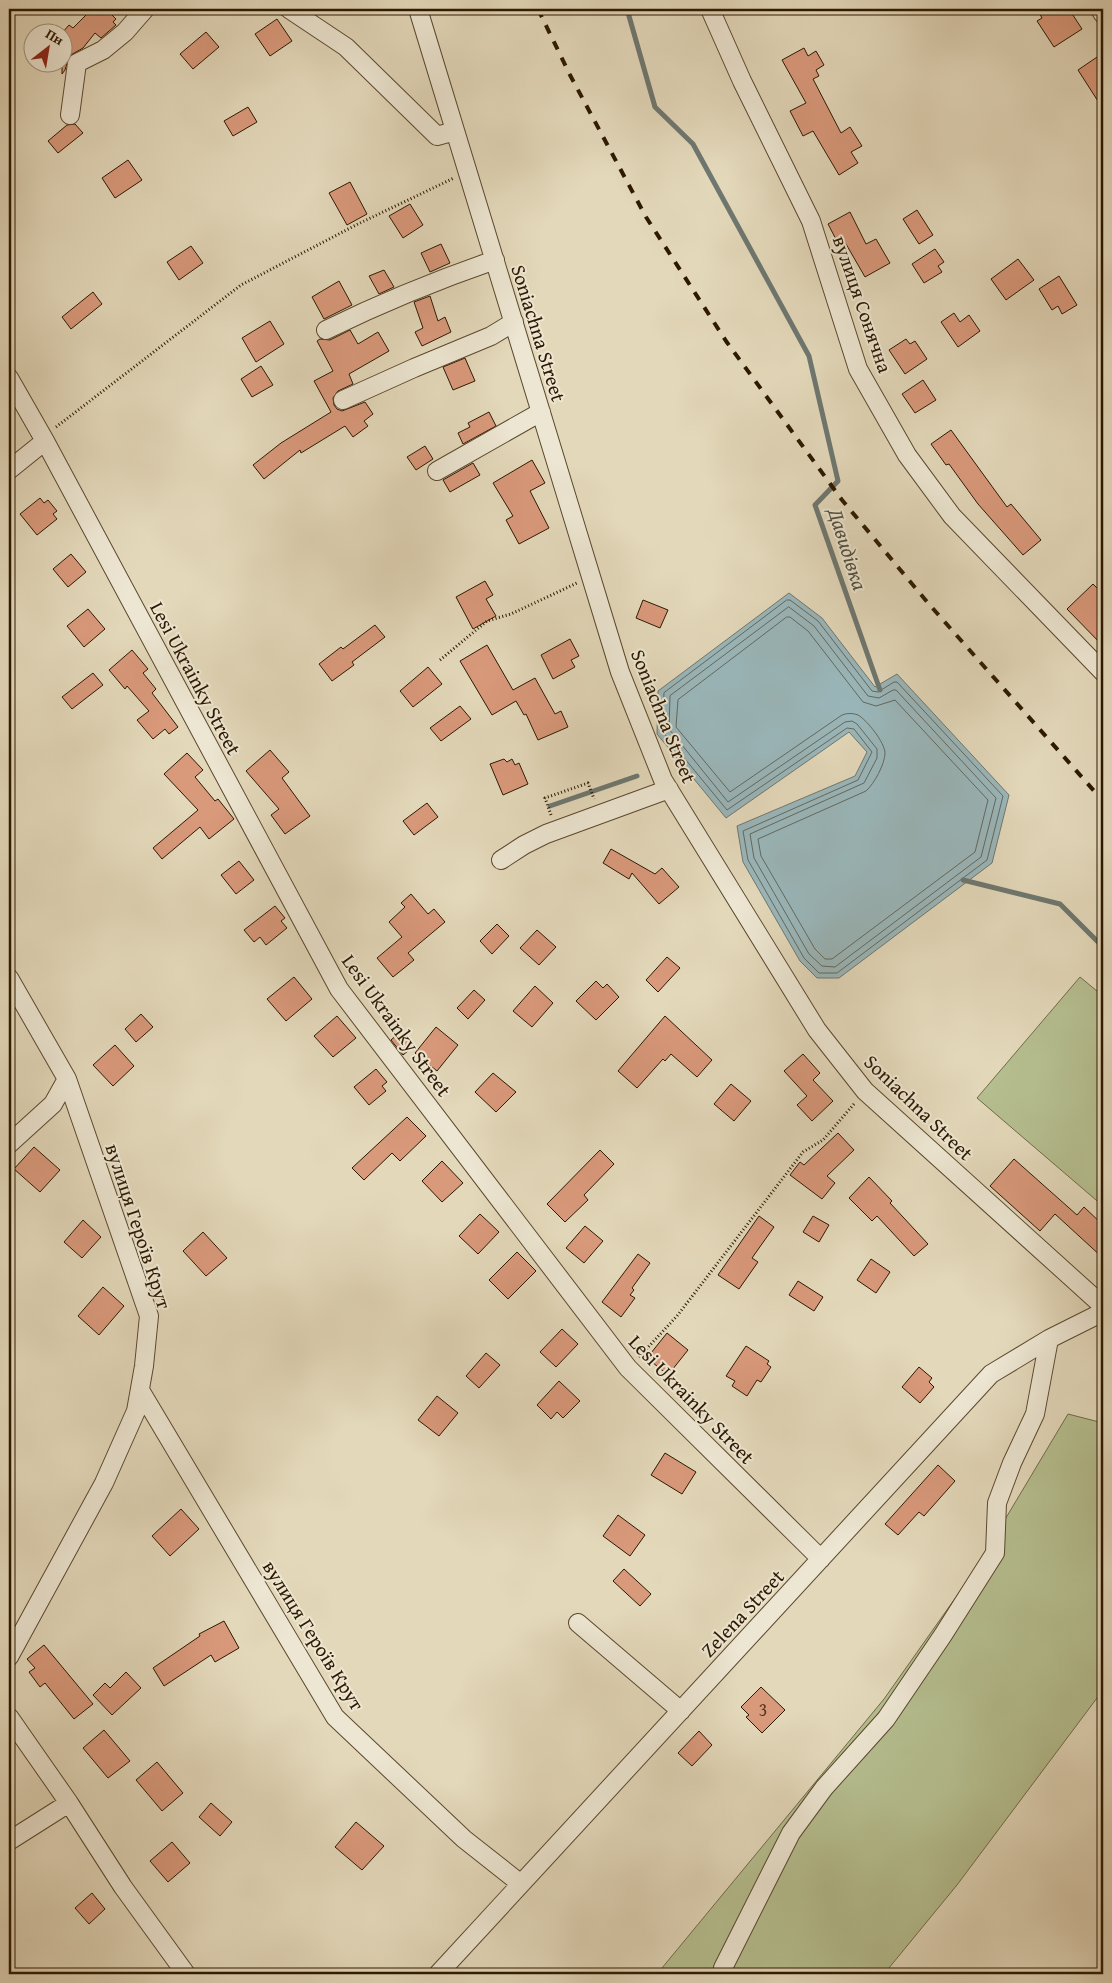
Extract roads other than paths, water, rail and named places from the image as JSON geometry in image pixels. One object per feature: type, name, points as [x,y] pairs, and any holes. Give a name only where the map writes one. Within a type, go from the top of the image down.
[{"type":"street","points":[[70,115],[77,63],[103,50],[124,32],[145,9]]},
{"type":"street","points":[[289,9],[346,47],[436,136],[456,130]]},
{"type":"street","name":"Soniachna Street","points":[[418,9],[620,672],[663,780],[816,1030],[865,1091],[1103,1306]]},
{"type":"street","name":"вулиця Сонячна","points":[[710,9],[742,81],[811,221],[858,368],[907,455],[952,516],[1103,672]]},
{"type":"street","points":[[1100,9],[1103,14]]},
{"type":"street","points":[[326,330],[366,310],[442,278],[495,260]]},
{"type":"street","points":[[343,400],[491,336],[514,322]]},
{"type":"street","name":"Lesi Ukrainky Street","points":[[9,378],[49,434],[339,989],[628,1368],[822,1559]]},
{"type":"street","points":[[437,471],[541,412]]},
{"type":"street","points":[[9,470],[49,434]]},
{"type":"street","points":[[501,860],[546,834],[669,789]]},
{"type":"street","name":"вулиця Героїв Крут","points":[[9,978],[67,1079],[149,1316],[136,1411],[104,1483],[9,1657]]},
{"type":"street","points":[[9,1144],[53,1104],[67,1079]]},
{"type":"street","name":"Zelena Street","points":[[438,1974],[991,1374],[1049,1339],[1103,1312]]},
{"type":"street","points":[[723,1968],[791,1833],[824,1788],[886,1719],[943,1636],[995,1553],[997,1503],[1012,1463],[1034,1414],[1049,1339]]},
{"type":"street","name":"вулиця Героїв Крут","points":[[140,1390],[335,1717],[464,1839],[521,1884]]},
{"type":"street","points":[[578,1623],[681,1711]]},
{"type":"street","points":[[9,1717],[69,1803],[123,1888],[186,1974]]},
{"type":"street","points":[[9,1840],[69,1803]]},
{"type":"water","points":[[789,593],[822,618],[875,687],[897,674],[1009,795],[992,863],[839,978],[817,978],[800,961],[743,862],[737,826],[855,776],[867,752],[849,732],[726,818],[657,734],[658,691]]},
{"type":"waterway","name":"Давидівка","points":[[627,9],[655,107],[693,144],[809,356],[838,481],[815,505],[880,690]]},
{"type":"waterway","points":[[550,806],[637,776]]},
{"type":"waterway","name":"Давидівка","points":[[963,880],[1060,904],[1103,947]]},
{"type":"railway","points":[[538,9],[570,75],[646,217],[726,341],[842,500],[928,603],[1103,801]]}]
